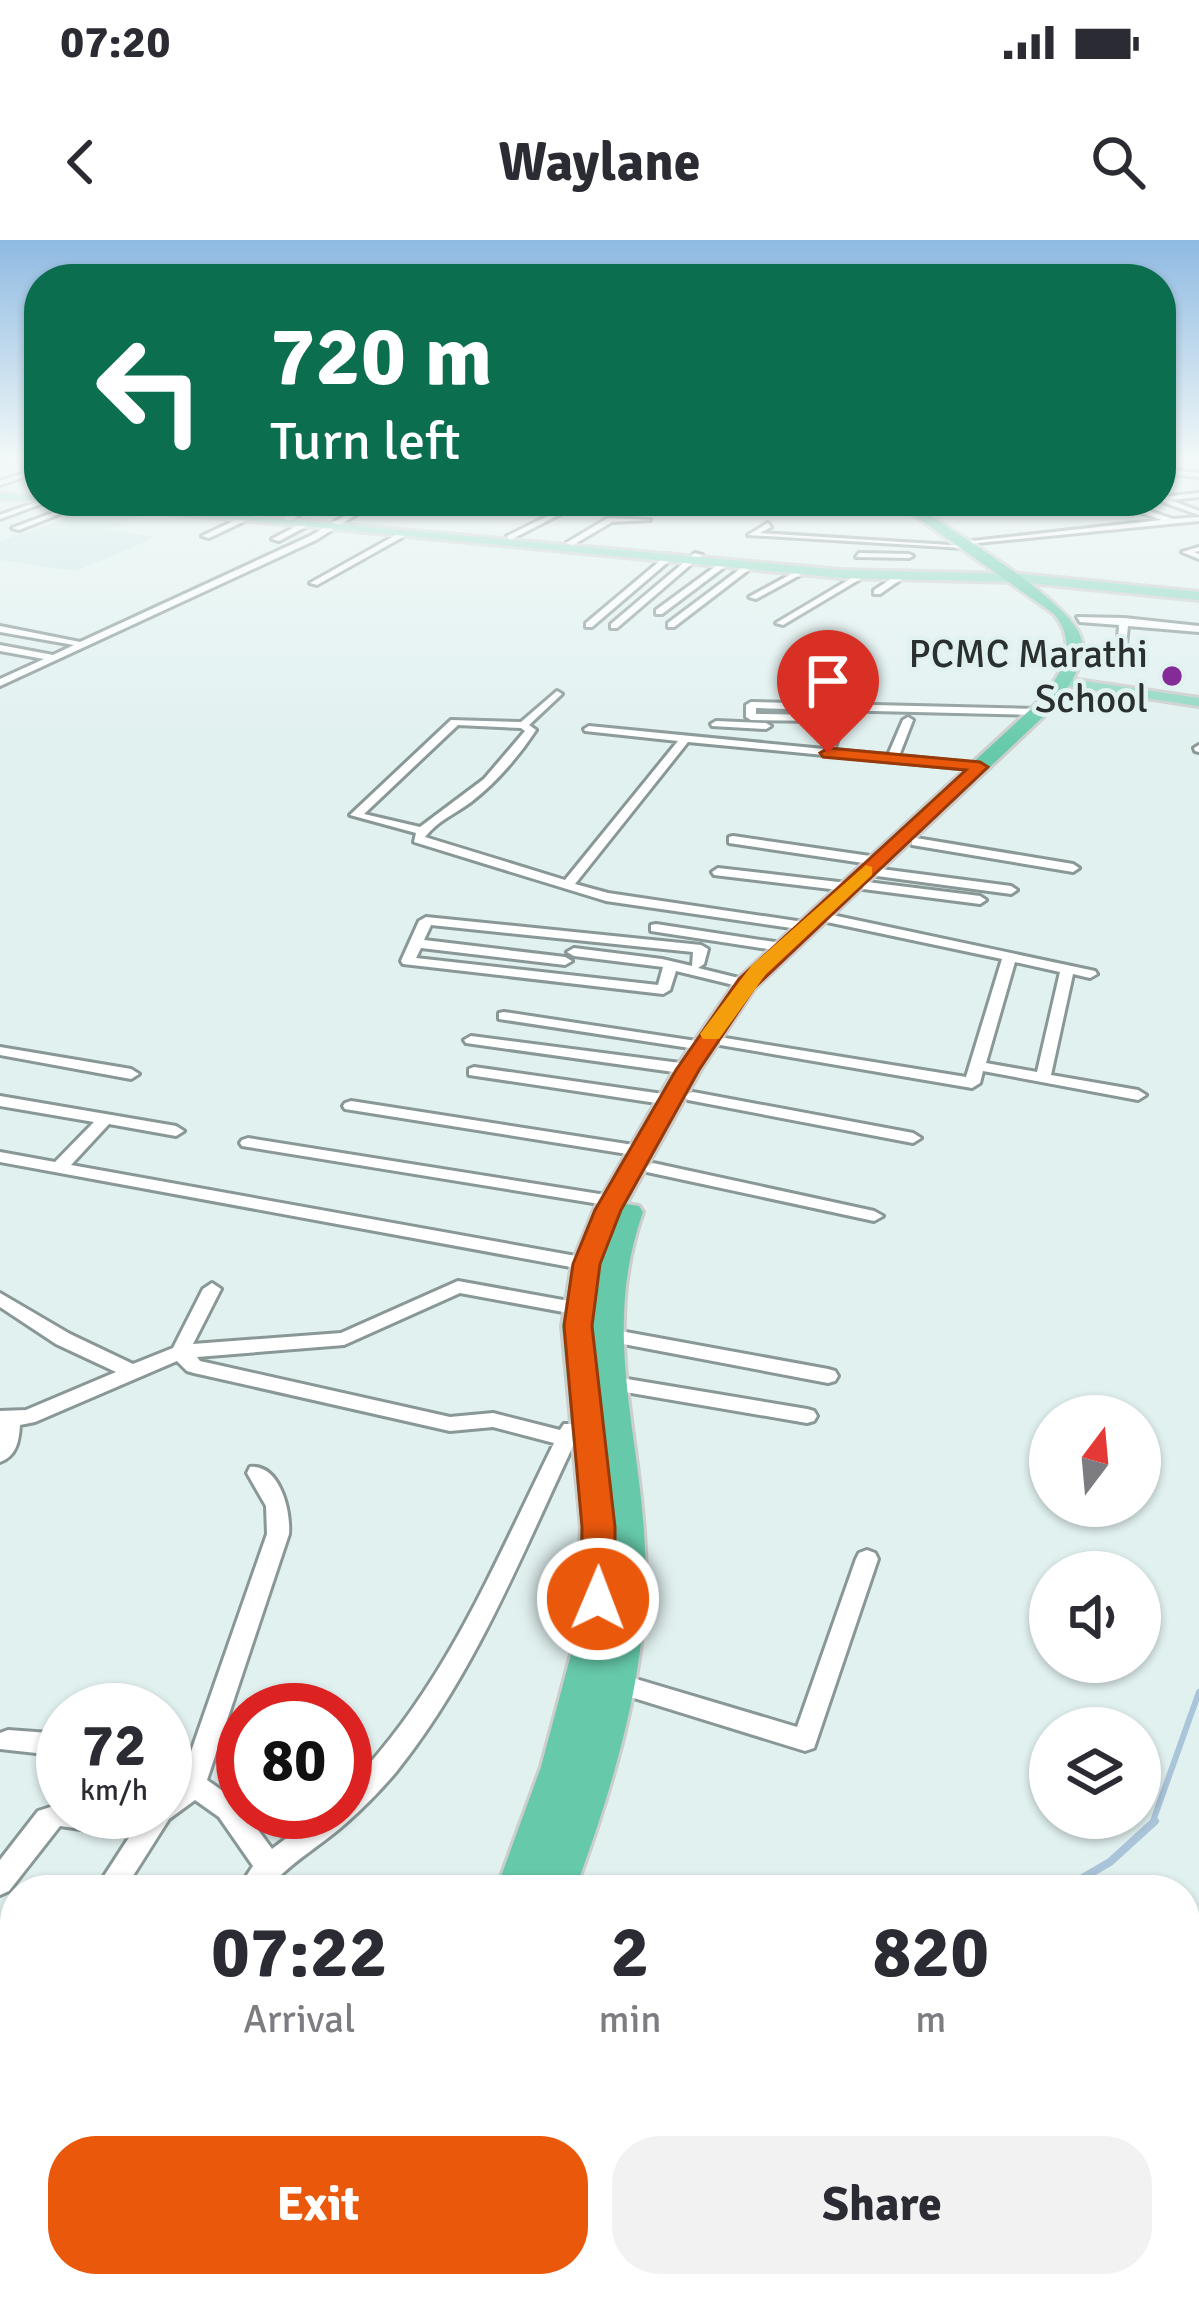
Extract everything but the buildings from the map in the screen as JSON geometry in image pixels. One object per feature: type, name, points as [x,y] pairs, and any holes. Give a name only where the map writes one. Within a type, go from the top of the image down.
[{"type":"highway","points":[[873,874],[916,842],[1073,680],[1089,635],[1080,619],[982,556]]},
{"type":"highway","points":[[696,1071],[818,923],[1073,680],[1077,644],[1073,626],[986,559]]},
{"type":"highway","points":[[523,1875],[562,1767],[593,1643],[599,1527],[584,1406],[595,1318],[616,1245],[647,1159],[746,984],[781,947],[818,923]]},
{"type":"highway","points":[[559,1875],[593,1775],[616,1683],[626,1606],[627,1547],[609,1384],[587,1264],[612,1202],[647,1159]]},
{"type":"main road","points":[[671,556],[843,570],[986,559],[1199,594]]},
{"type":"main road","points":[[696,556],[751,565],[902,576],[986,559]]},
{"type":"main road","points":[[1073,680],[1186,701]]},
{"type":"street","points":[[0,680],[261,556]]},
{"type":"street","points":[[0,648],[44,656],[261,556]]},
{"type":"street","points":[[314,583],[364,556]]},
{"type":"street","points":[[589,626],[671,556]]},
{"type":"street","points":[[614,626],[696,556]]},
{"type":"street","points":[[944,556],[993,556]]},
{"type":"street","points":[[957,556],[986,559]]},
{"type":"street","points":[[967,556],[986,559]]},
{"type":"street","points":[[659,612],[728,562]]},
{"type":"street","points":[[671,626],[751,565]]},
{"type":"street","points":[[753,597],[805,570]]},
{"type":"street","points":[[780,623],[863,575]]},
{"type":"street","points":[[877,592],[902,576]]},
{"type":"street","points":[[1080,619],[1199,629]]},
{"type":"street","points":[[1073,680],[1121,661],[1124,621]]},
{"type":"street","points":[[0,629],[72,642]]},
{"type":"street","points":[[523,725],[557,694]]},
{"type":"street","points":[[829,706],[826,718],[751,717],[751,705],[829,706],[1037,712]]},
{"type":"street","points":[[892,759],[908,720]]},
{"type":"street","points":[[422,831],[363,819],[357,813],[455,722],[523,725],[531,730],[506,764],[418,839],[639,904],[818,923],[1090,974]]},
{"type":"street","points":[[716,724],[838,725],[828,753]]},
{"type":"street","points":[[590,729],[980,767]]},
{"type":"street","points":[[567,886],[685,739]]},
{"type":"street","points":[[733,840],[770,845],[980,900]]},
{"type":"street","points":[[916,842],[1073,868]]},
{"type":"street","points":[[750,876],[770,845]]},
{"type":"street","points":[[718,872],[873,874],[1012,886]]},
{"type":"street","points":[[671,965],[663,990],[408,961],[426,921],[701,950],[697,964]]},
{"type":"street","points":[[550,977],[599,923]]},
{"type":"street","points":[[656,928],[781,947]]},
{"type":"street","points":[[416,943],[671,965],[746,984]]},
{"type":"street","points":[[474,1072],[696,1071],[965,1083],[976,1079],[1010,957]]},
{"type":"street","points":[[1043,1078],[1067,969]]},
{"type":"street","points":[[504,1016],[913,1138]]},
{"type":"street","points":[[471,1040],[696,1071]]},
{"type":"street","points":[[0,1051],[131,1074]]},
{"type":"street","points":[[979,1066],[1138,1095]]},
{"type":"street","points":[[0,1101],[176,1131]]},
{"type":"street","points":[[351,1106],[647,1159],[874,1216]]},
{"type":"street","points":[[59,1168],[104,1120]]},
{"type":"street","points":[[248,1143],[612,1202]]},
{"type":"street","points":[[0,1157],[587,1264]]},
{"type":"street","points":[[0,1454],[8,1444],[5,1419],[47,1410],[180,1352],[335,1341],[458,1287],[828,1376]]},
{"type":"street","points":[[180,1352],[212,1289]]},
{"type":"street","points":[[0,1299],[63,1339],[133,1372]]},
{"type":"street","points":[[180,1352],[194,1366],[213,1371],[450,1424],[494,1420],[566,1439]]},
{"type":"street","points":[[609,1384],[806,1416]]},
{"type":"street","points":[[372,1783],[423,1721],[466,1649],[584,1406]]},
{"type":"street","points":[[256,1472],[273,1492],[280,1529],[192,1786],[227,1804],[269,1867]]},
{"type":"street","points":[[616,1683],[805,1740],[867,1559]]},
{"type":"street","points":[[8,1741],[36,1743]]},
{"type":"street","points":[[6,1867],[36,1832]]},
{"type":"street","points":[[118,1875],[143,1839]]},
{"type":"street","points":[[262,1875],[305,1839]]},
{"type":"shaded area","points":[[0,556],[111,556],[76,571],[0,560]]},
{"type":"waterway","points":[[1161,1799],[1199,1692]]},
{"type":"waterway","points":[[1088,1875],[1135,1839]]},
{"type":"slow traffic","points":[[711,1034],[759,969],[866,871]]},
{"type":"place","name":"PCMC Marathi School","points":[[1172,676]]},
{"type":"route","points":[[598,1599],[599,1527],[578,1309],[587,1264],[608,1210],[688,1070],[746,984],[980,767],[828,753]]}]
